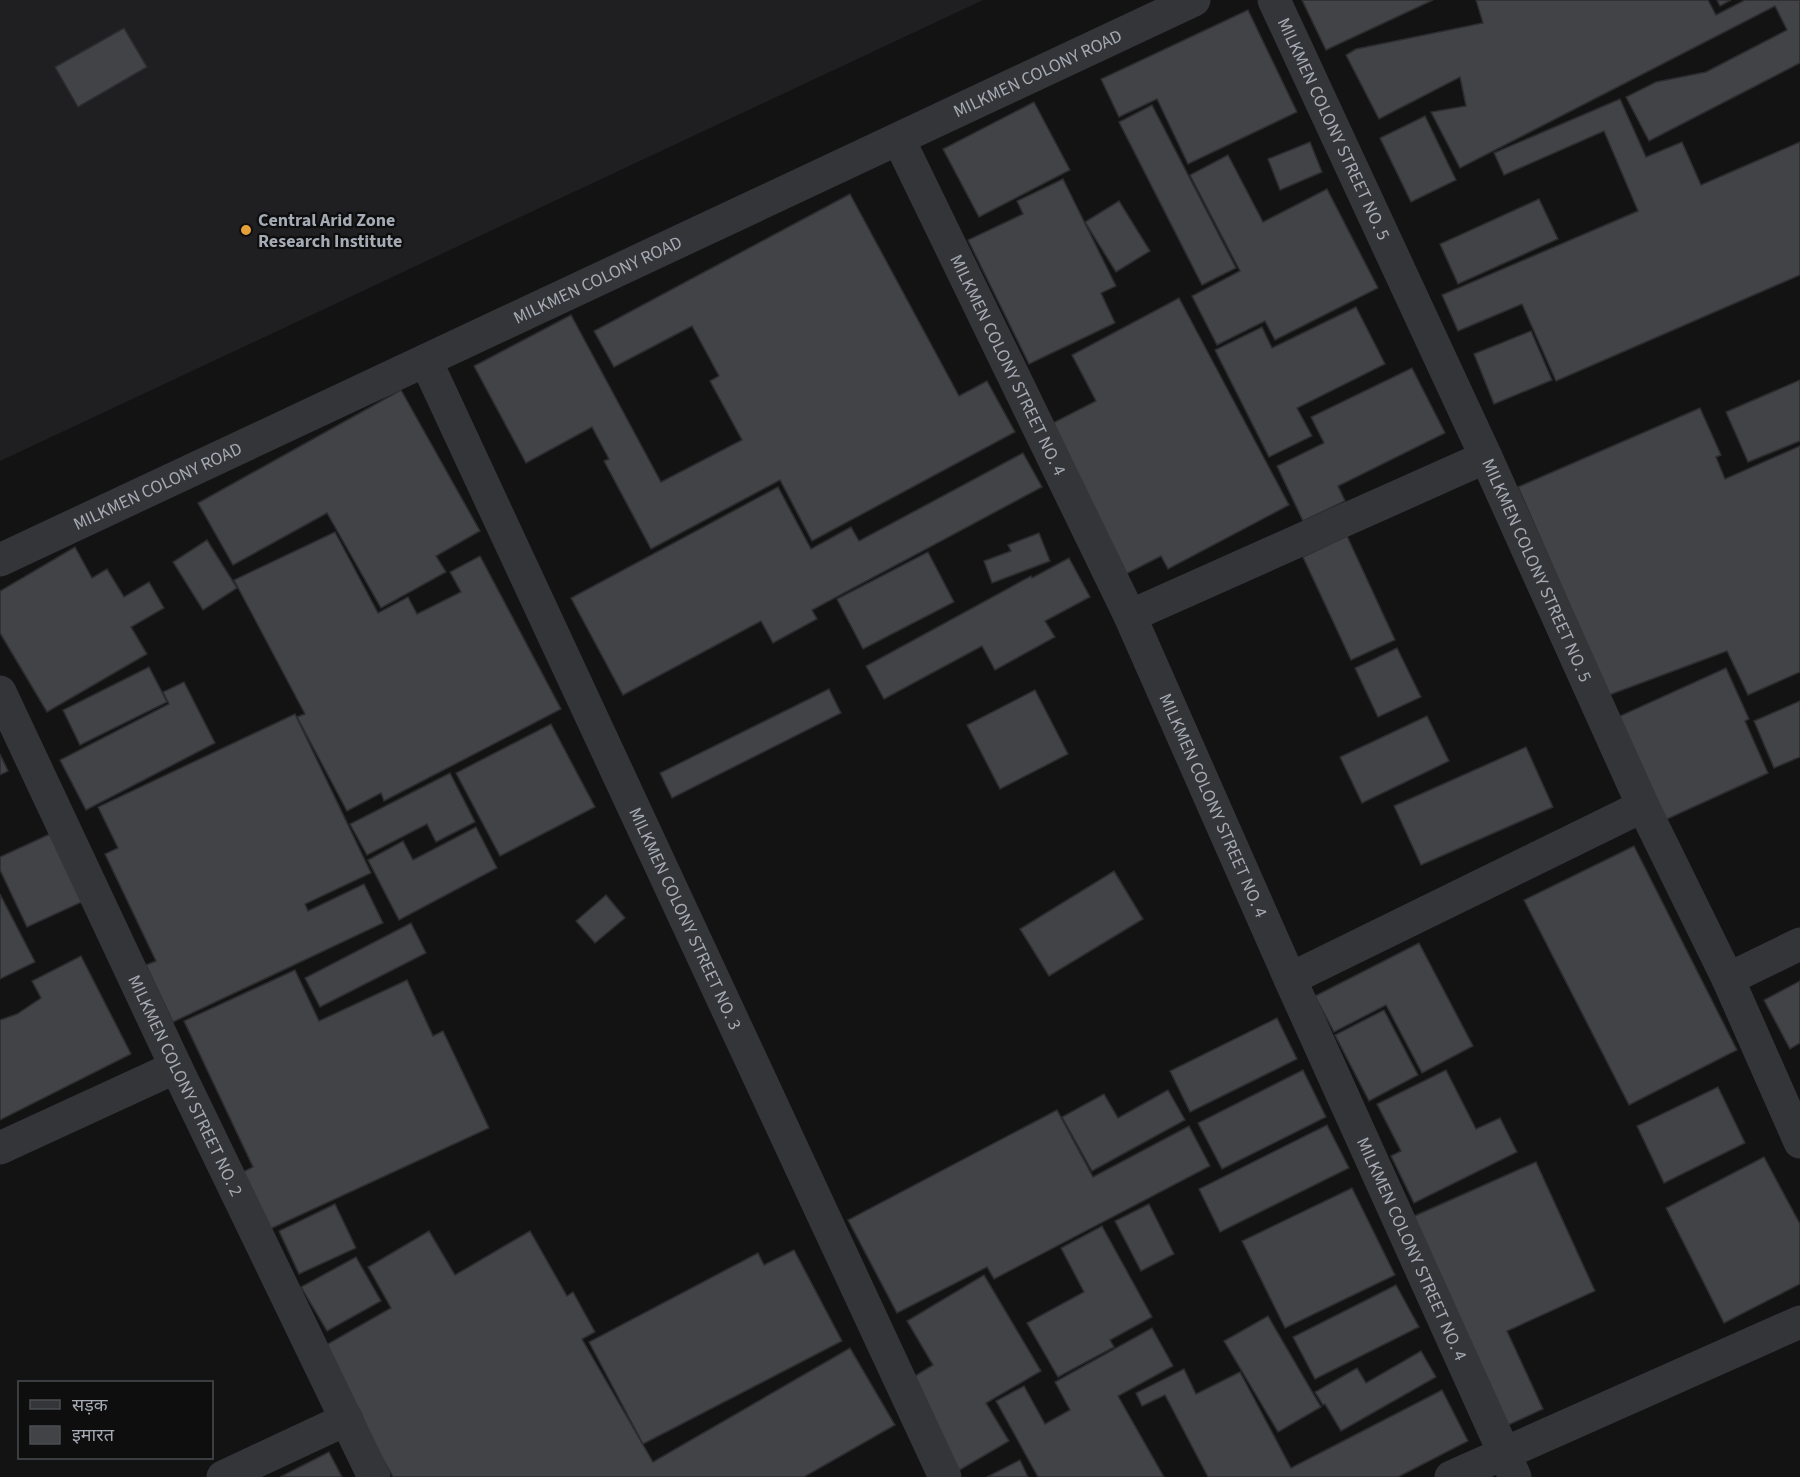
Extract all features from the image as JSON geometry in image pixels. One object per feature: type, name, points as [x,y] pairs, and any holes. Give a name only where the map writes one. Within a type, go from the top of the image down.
[{"type":"street","name":"MILKMEN COLONY ROAD","points":[[0,560],[1194,0]]},
{"type":"street","name":"MILKMEN COLONY STREET NO. 5","points":[[1274,0],[1486,457],[1643,806],[1728,979],[1800,1142]]},
{"type":"street","name":"MILKMEN COLONY STREET NO. 4","points":[[899,140],[1131,616],[1290,979],[1509,1465]]},
{"type":"street","name":"MILKMEN COLONY STREET NO. 3","points":[[426,361],[945,1477]]},
{"type":"street","points":[[1131,616],[1486,457]]},
{"type":"street","name":"MILKMEN COLONY STREET NO. 2","points":[[0,692],[176,1067],[374,1477]]},
{"type":"street","points":[[1290,979],[1643,806]]},
{"type":"street","points":[[1728,979],[1800,944]]},
{"type":"street","points":[[0,1148],[176,1067]]},
{"type":"street","points":[[1451,1477],[1509,1465],[1800,1322]]},
{"type":"street","points":[[223,1477],[347,1419]]},
{"type":"shaded area","name":"Central Arid Zone Research Institute","points":[[0,0],[983,0],[0,461]]},
{"type":"building","points":[[1302,0],[1433,0],[1326,50]]},
{"type":"building","points":[[1476,0],[1708,0],[1716,15],[1745,0],[1800,0],[1800,63],[1649,141],[1626,97],[1656,82],[1706,72],[1787,30],[1775,6],[1460,168],[1431,112],[1466,106],[1460,77],[1379,119],[1346,55],[1356,49],[1483,23]]},
{"type":"building","points":[[1717,0],[1731,0],[1720,6]]},
{"type":"building","points":[[1248,10],[1297,112],[1188,164],[1157,99],[1119,117],[1101,79]]},
{"type":"building","points":[[124,28],[147,67],[78,107],[55,67]]},
{"type":"building","points":[[1620,99],[1646,157],[1682,142],[1701,185],[1800,142],[1800,275],[1556,381],[1522,304],[1458,331],[1442,295],[1638,211],[1604,131],[1504,175],[1494,153]]},
{"type":"building","points":[[1034,102],[1070,170],[979,217],[943,149]]},
{"type":"building","points":[[1152,105],[1236,268],[1202,285],[1119,122]]},
{"type":"building","points":[[1425,116],[1456,180],[1411,202],[1380,138]]},
{"type":"building","points":[[1310,142],[1322,172],[1280,190],[1268,159]]},
{"type":"building","points":[[1228,155],[1263,222],[1327,189],[1378,288],[1275,340],[1265,321],[1217,345],[1192,296],[1240,271],[1190,175]]},
{"type":"building","points":[[1063,179],[1116,286],[1101,293],[1115,323],[1029,364],[968,240],[1023,214],[1017,201]]},
{"type":"building","points":[[850,194],[959,396],[987,381],[1015,432],[812,541],[780,480],[651,549],[604,461],[609,459],[592,427],[526,463],[474,366],[571,315],[661,482],[742,440],[710,381],[719,376],[692,326],[614,367],[594,331]]},
{"type":"building","points":[[1539,199],[1558,239],[1458,284],[1440,244]]},
{"type":"building","points":[[1119,201],[1150,251],[1116,272],[1085,222]]},
{"type":"building","points":[[1179,298],[1289,505],[1168,569],[1161,556],[1126,574],[1047,426],[1096,401],[1072,355]]},
{"type":"building","points":[[1356,307],[1385,364],[1297,408],[1312,436],[1269,457],[1215,350],[1262,327],[1272,348]]},
{"type":"building","points":[[1531,331],[1552,380],[1494,404],[1474,354]]},
{"type":"building","points":[[1412,368],[1445,433],[1338,486],[1345,501],[1303,521],[1277,466],[1324,443],[1311,417]]},
{"type":"building","points":[[1800,380],[1800,441],[1748,462],[1726,412]]},
{"type":"building","points":[[401,390],[480,531],[436,556],[446,572],[381,608],[327,513],[233,565],[198,503]]},
{"type":"building","points":[[1700,408],[1721,455],[1716,457],[1725,479],[1800,446],[1800,672],[1748,695],[1727,651],[1609,695],[1518,487]]},
{"type":"building","points":[[1023,453],[1042,487],[812,610],[817,619],[773,643],[761,621],[623,695],[571,598],[778,487],[811,549],[851,527],[859,541]]},
{"type":"building","points":[[335,532],[378,613],[408,597],[417,614],[461,592],[450,572],[480,556],[561,709],[384,801],[381,793],[347,811],[297,717],[305,714],[234,580]]},
{"type":"building","points":[[1039,533],[1050,561],[992,583],[984,561],[1011,551],[1008,545]]},
{"type":"building","points":[[1347,536],[1395,640],[1351,660],[1303,557]]},
{"type":"building","points":[[207,540],[237,588],[203,610],[173,562]]},
{"type":"building","points":[[75,547],[92,578],[107,569],[124,597],[149,582],[164,608],[131,627],[147,654],[47,712],[0,633],[0,591]]},
{"type":"building","points":[[928,552],[954,602],[863,649],[837,599]]},
{"type":"building","points":[[1069,558],[1090,597],[1045,621],[1055,637],[995,670],[982,646],[884,699],[866,666],[1031,576],[1032,578]]},
{"type":"building","points":[[1397,648],[1421,697],[1378,717],[1355,668]]},
{"type":"building","points":[[149,667],[167,702],[80,745],[63,710]]},
{"type":"building","points":[[1726,668],[1749,719],[1745,721],[1768,773],[1656,824],[1609,721]]},
{"type":"building","points":[[184,682],[215,743],[86,810],[60,760],[169,704],[163,692]]},
{"type":"building","points":[[829,689],[841,713],[672,798],[660,773]]},
{"type":"building","points":[[1035,690],[1068,754],[1000,789],[967,725]]},
{"type":"building","points":[[1800,701],[1800,757],[1774,768],[1754,721]]},
{"type":"building","points":[[295,714],[371,873],[305,904],[308,911],[364,884],[383,923],[173,1022],[146,965],[156,961],[105,854],[118,848],[98,807]]},
{"type":"building","points":[[1427,716],[1449,761],[1362,803],[1340,757]]},
{"type":"building","points":[[551,724],[595,807],[500,856],[456,773]]},
{"type":"building","points":[[1526,747],[1553,807],[1421,865],[1394,806]]},
{"type":"building","points":[[0,754],[8,771],[0,775]]},
{"type":"building","points":[[450,773],[475,822],[436,842],[427,824],[367,855],[350,824]]},
{"type":"building","points":[[476,827],[497,868],[399,920],[368,860],[403,841],[413,860]]},
{"type":"building","points":[[52,833],[84,901],[27,927],[0,870],[0,857]]},
{"type":"building","points":[[1634,846],[1737,1050],[1629,1105],[1524,900]]},
{"type":"building","points":[[1114,871],[1143,919],[1049,976],[1020,929]]},
{"type":"building","points":[[0,894],[35,962],[0,979]]},
{"type":"building","points":[[606,895],[625,918],[595,943],[576,921]]},
{"type":"building","points":[[411,923],[426,953],[320,1007],[305,978]]},
{"type":"building","points":[[1419,943],[1473,1046],[1422,1073],[1386,1005],[1334,1032],[1315,996]]},
{"type":"building","points":[[81,956],[131,1054],[0,1120],[0,1020],[17,1014],[41,998],[32,981]]},
{"type":"building","points":[[295,970],[319,1021],[407,980],[433,1036],[443,1031],[489,1128],[270,1229],[243,1172],[253,1167],[184,1021]]},
{"type":"building","points":[[1800,981],[1800,1043],[1790,1049],[1764,1000]]},
{"type":"building","points":[[1384,1010],[1418,1075],[1369,1101],[1335,1035]]},
{"type":"building","points":[[1277,1018],[1297,1059],[1190,1112],[1170,1071]]},
{"type":"building","points":[[1303,1070],[1326,1117],[1222,1169],[1198,1123]]},
{"type":"building","points":[[1446,1070],[1476,1129],[1500,1118],[1517,1152],[1414,1203],[1391,1156],[1401,1151],[1377,1104]]},
{"type":"building","points":[[1718,1087],[1745,1143],[1664,1183],[1637,1126]]},
{"type":"building","points":[[1168,1090],[1185,1120],[1092,1171],[1062,1117],[1104,1094],[1118,1118]]},
{"type":"building","points":[[1057,1110],[1093,1177],[1189,1126],[1210,1166],[994,1279],[987,1267],[897,1313],[848,1220]]},
{"type":"building","points":[[1327,1125],[1349,1168],[1220,1232],[1199,1189]]},
{"type":"building","points":[[1764,1157],[1800,1224],[1800,1284],[1724,1323],[1666,1208]]},
{"type":"building","points":[[1536,1162],[1595,1291],[1507,1331],[1543,1409],[1506,1426],[1410,1218]]},
{"type":"building","points":[[1352,1188],[1395,1275],[1285,1328],[1242,1241]]},
{"type":"building","points":[[335,1204],[356,1248],[299,1274],[279,1231]]},
{"type":"building","points":[[1149,1204],[1174,1254],[1141,1271],[1115,1221]]},
{"type":"building","points":[[1102,1226],[1152,1317],[1110,1340],[1114,1347],[1058,1377],[1027,1323],[1084,1292],[1061,1248]]},
{"type":"building","points":[[429,1231],[455,1275],[530,1231],[567,1296],[573,1292],[595,1332],[582,1339],[653,1462],[850,1348],[895,1425],[804,1477],[393,1477],[319,1349],[391,1308],[368,1267]]},
{"type":"building","points":[[794,1250],[842,1341],[643,1444],[589,1342],[758,1253],[764,1265]]},
{"type":"building","points":[[356,1257],[381,1301],[327,1331],[301,1287]]},
{"type":"building","points":[[984,1275],[1041,1371],[986,1403],[1009,1441],[958,1471],[905,1382],[933,1365],[907,1321]]},
{"type":"building","points":[[1396,1285],[1419,1327],[1315,1379],[1293,1337]]},
{"type":"building","points":[[1268,1316],[1321,1407],[1278,1432],[1224,1341]]},
{"type":"building","points":[[1152,1328],[1173,1366],[1118,1396],[1164,1477],[1038,1477],[996,1401],[1024,1386],[1045,1424],[1070,1410],[1055,1382]]},
{"type":"building","points":[[1421,1351],[1436,1377],[1341,1431],[1315,1392],[1357,1368],[1366,1383]]},
{"type":"building","points":[[1184,1369],[1196,1394],[1240,1372],[1291,1468],[1442,1390],[1468,1441],[1398,1477],[1208,1477],[1165,1395],[1142,1406],[1136,1393]]},
{"type":"building","points":[[329,1452],[342,1477],[280,1477]]},
{"type":"building","points":[[1020,1460],[1028,1477],[987,1477]]},
{"type":"place","name":"Central Arid Zone Research Institute","points":[[246,230]]}]
